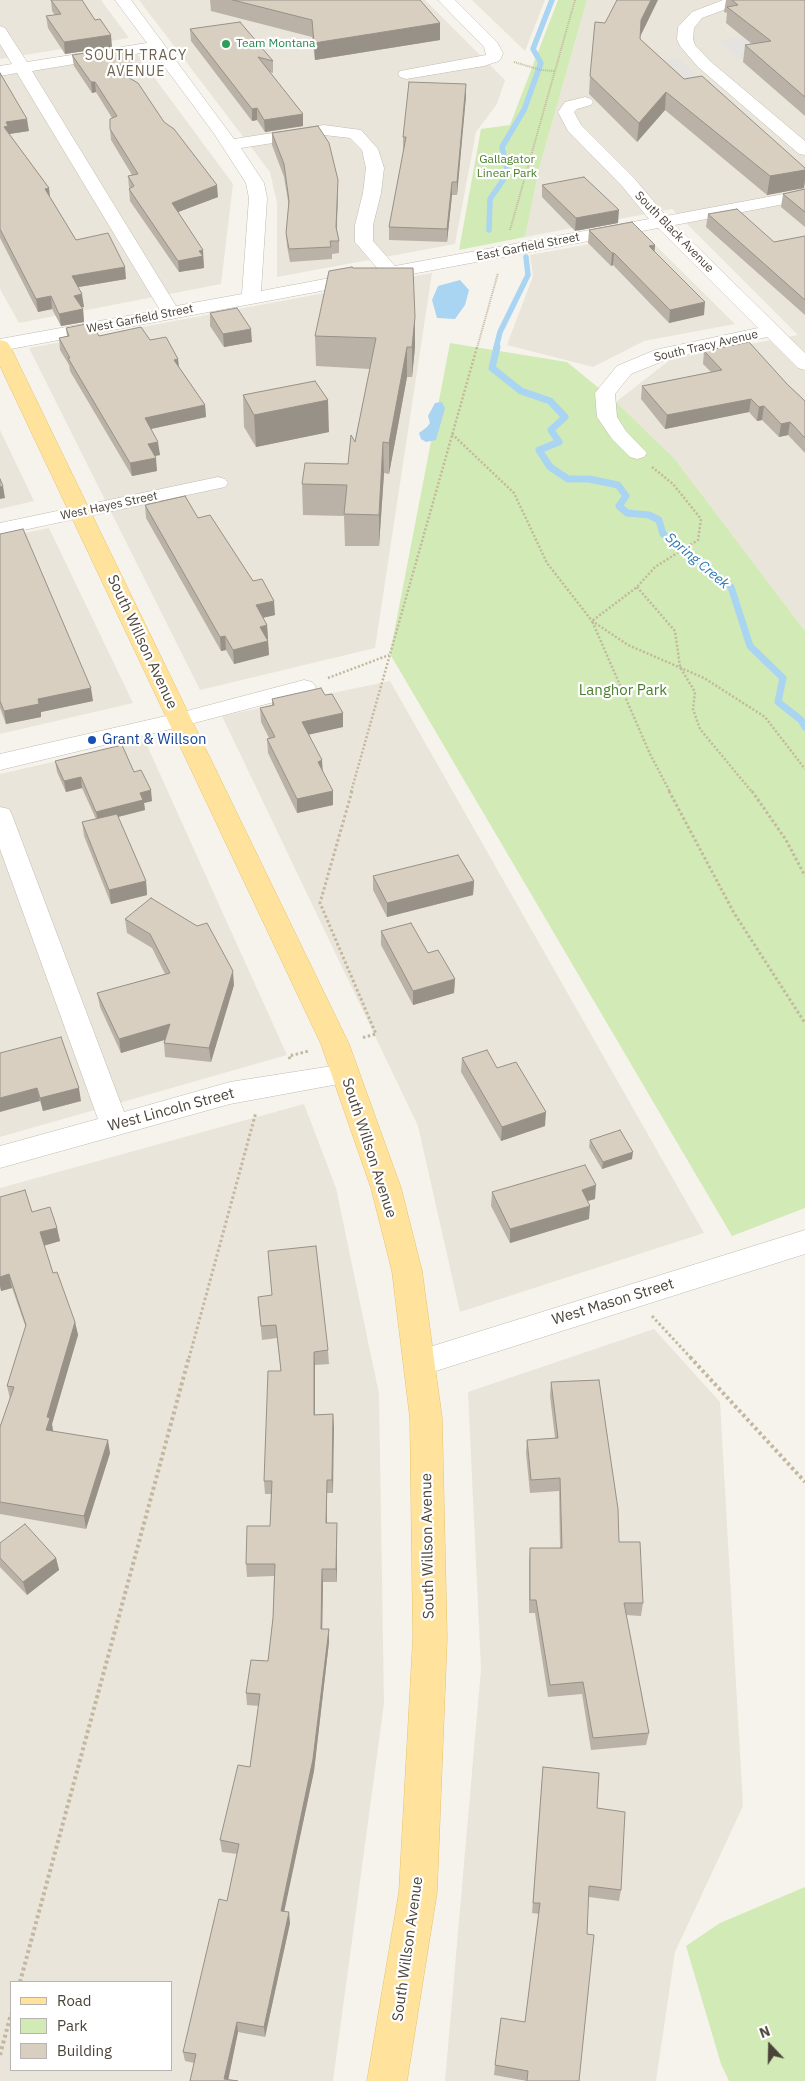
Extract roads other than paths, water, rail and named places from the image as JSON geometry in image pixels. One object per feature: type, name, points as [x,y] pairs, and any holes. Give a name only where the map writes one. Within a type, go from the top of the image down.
[{"type":"main road","name":"South Willson Avenue","points":[[0,346],[335,1044],[386,1188],[407,1271],[426,1418],[430,1638],[418,1892],[387,2081]]},
{"type":"street","points":[[123,0],[226,139],[255,183],[258,198],[251,298]]},
{"type":"street","points":[[406,74],[493,58],[495,53],[491,45],[446,0]]},
{"type":"street","points":[[744,0],[721,4],[697,15],[686,27],[685,39],[688,46],[704,64],[805,150]]},
{"type":"street","points":[[0,30],[171,313]]},
{"type":"street","points":[[0,70],[156,46]]},
{"type":"street","name":"South Black Avenue","points":[[585,102],[571,105],[566,112],[574,127],[628,182],[662,222],[805,364]]},
{"type":"street","points":[[226,139],[324,130],[355,134],[370,149],[374,168],[372,193],[364,225],[364,242],[390,272]]},
{"type":"street","name":"East Garfield Street","points":[[251,298],[805,195]]},
{"type":"street","name":"West Garfield Street","points":[[0,346],[251,298]]},
{"type":"street","name":"South Tracy Avenue","points":[[636,454],[619,436],[607,417],[605,393],[624,370],[662,354],[771,331]]},
{"type":"street","name":"West Hayes Street","points":[[0,529],[218,484]]},
{"type":"street","points":[[0,762],[179,720],[304,688]]},
{"type":"street","points":[[0,815],[114,1124]]},
{"type":"street","name":"West Lincoln Street","points":[[0,1157],[230,1093],[345,1074]]},
{"type":"street","name":"West Mason Street","points":[[420,1362],[805,1242]]},
{"type":"water","points":[[460,280],[469,290],[465,305],[455,319],[437,318],[432,300],[438,286]]},
{"type":"water","points":[[442,402],[445,408],[436,440],[426,442],[421,439],[419,433],[430,423],[428,416],[435,403]]},
{"type":"waterway","name":"Spring Creek","points":[[489,230],[490,199],[508,173],[502,147],[524,110],[541,63],[533,49],[552,0]]},
{"type":"waterway","name":"Spring Creek","points":[[496,348],[500,332],[528,275],[526,257]]},
{"type":"waterway","name":"Spring Creek","points":[[497,347],[492,368],[521,391],[550,401],[565,417],[551,430],[559,442],[539,450],[550,467],[568,479],[589,479],[618,485],[626,496],[619,506],[627,513],[649,515],[659,520],[663,534],[731,587],[750,646],[783,678],[778,702],[801,720],[805,727]]},
{"type":"place","name":"Team Montana","points":[[226,44]]},
{"type":"place","name":"Grant & Willson","points":[[92,740]]},
{"type":"district","name":"SOUTH TRACY AVENUE","points":[[136,64]]},
{"type":"park label","name":"Gallagator Linear Park","points":[[507,167]]},
{"type":"park label","name":"Langhor Park","points":[[623,691]]}]
